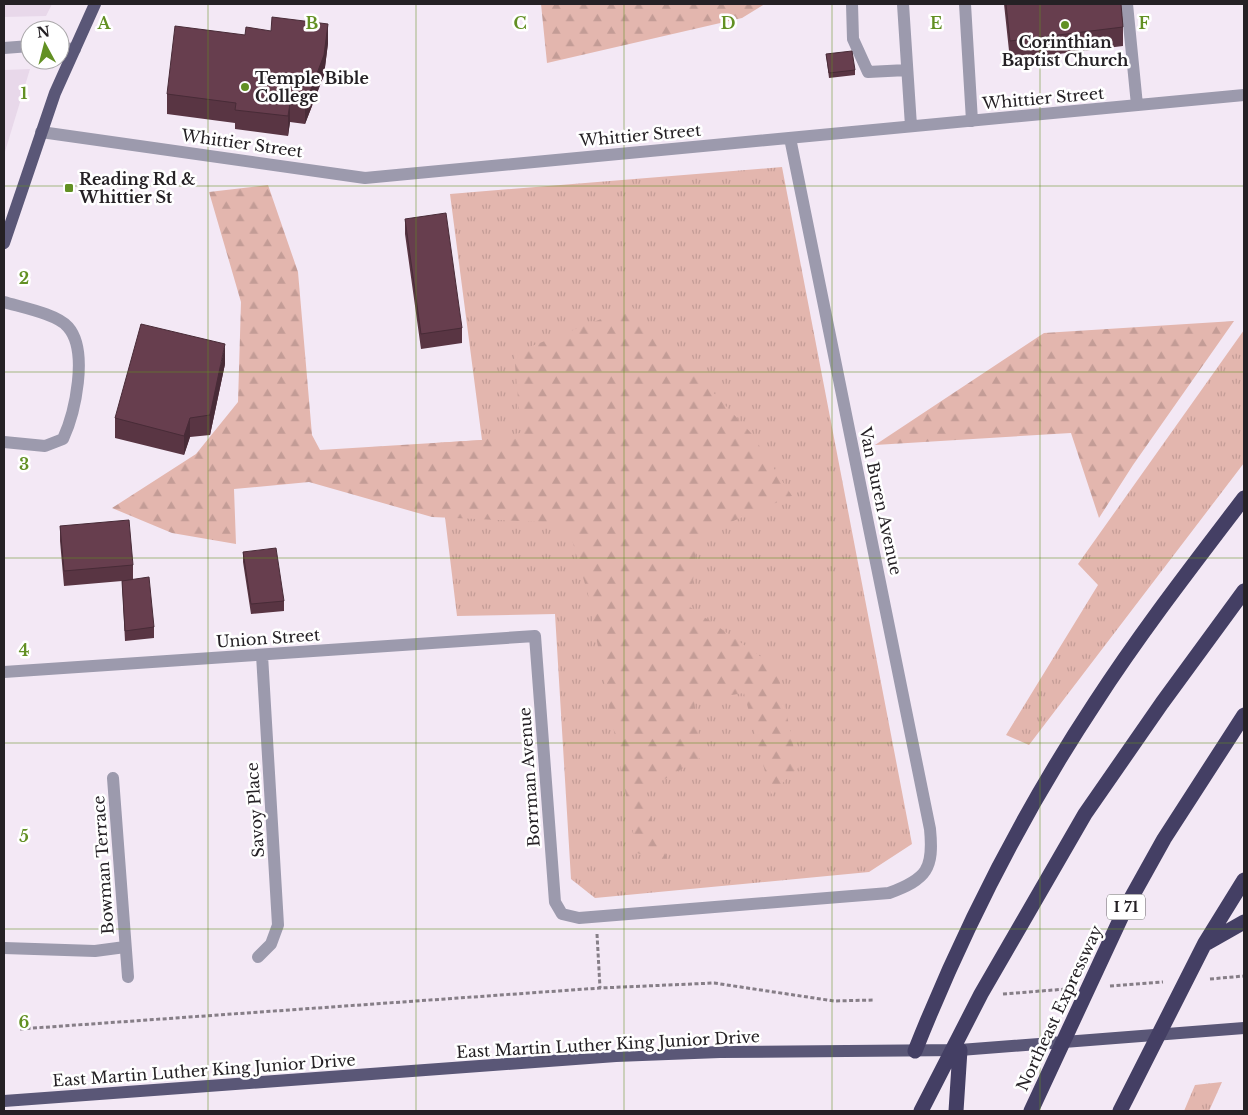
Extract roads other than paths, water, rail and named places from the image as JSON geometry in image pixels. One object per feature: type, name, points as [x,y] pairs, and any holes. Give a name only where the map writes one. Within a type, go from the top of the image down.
[{"type":"highway","points":[[915,1052],[958,949],[1026,820],[1095,703],[1244,498]]},
{"type":"highway","points":[[921,1111],[981,994],[1084,814],[1244,591]]},
{"type":"highway","name":"Northeast Expressway","points":[[1031,1111],[1125,910],[1164,839],[1244,715]]},
{"type":"highway","points":[[1120,1111],[1205,944],[1244,880]]},
{"type":"highway","points":[[1205,944],[1244,922]]},
{"type":"highway","points":[[956,1111],[960,1050]]},
{"type":"main road","points":[[4,243],[55,93],[95,4]]},
{"type":"main road","name":"East Martin Luther King Junior Drive","points":[[4,1101],[616,1056],[720,1052],[915,1052],[960,1050],[1244,1028]]},
{"type":"street","points":[[852,4],[853,39],[868,72],[907,70]]},
{"type":"street","points":[[903,4],[910,126]]},
{"type":"street","points":[[965,4],[972,121]]},
{"type":"street","points":[[1127,4],[1137,105]]},
{"type":"street","points":[[4,48],[20,47]]},
{"type":"street","points":[[70,49],[75,49]]},
{"type":"street","name":"Whittier Street","points":[[41,132],[365,178],[1244,95]]},
{"type":"street","name":"Van Buren Avenue","points":[[596,916],[889,893],[912,884],[926,871],[932,851],[930,828],[790,138]]},
{"type":"street","points":[[4,302],[48,316],[68,326],[76,340],[78,379],[69,425],[63,439],[45,446],[4,442]]},
{"type":"street","name":"Union Street","points":[[4,672],[535,636]]},
{"type":"street","name":"Borrman Avenue","points":[[535,636],[555,902],[562,914],[579,918],[596,916]]},
{"type":"street","name":"Savoy Place","points":[[258,957],[271,944],[278,925],[262,655]]},
{"type":"street","name":"Bowman Terrace","points":[[4,948],[95,950],[125,947],[113,778]]},
{"type":"street","points":[[125,947],[128,977]]},
{"type":"place","name":"Corinthian Baptist Church","points":[[1065,25]]},
{"type":"place","name":"Temple Bible College","points":[[245,87]]},
{"type":"place","name":"Reading Rd & Whittier St","points":[[69,188]]}]
